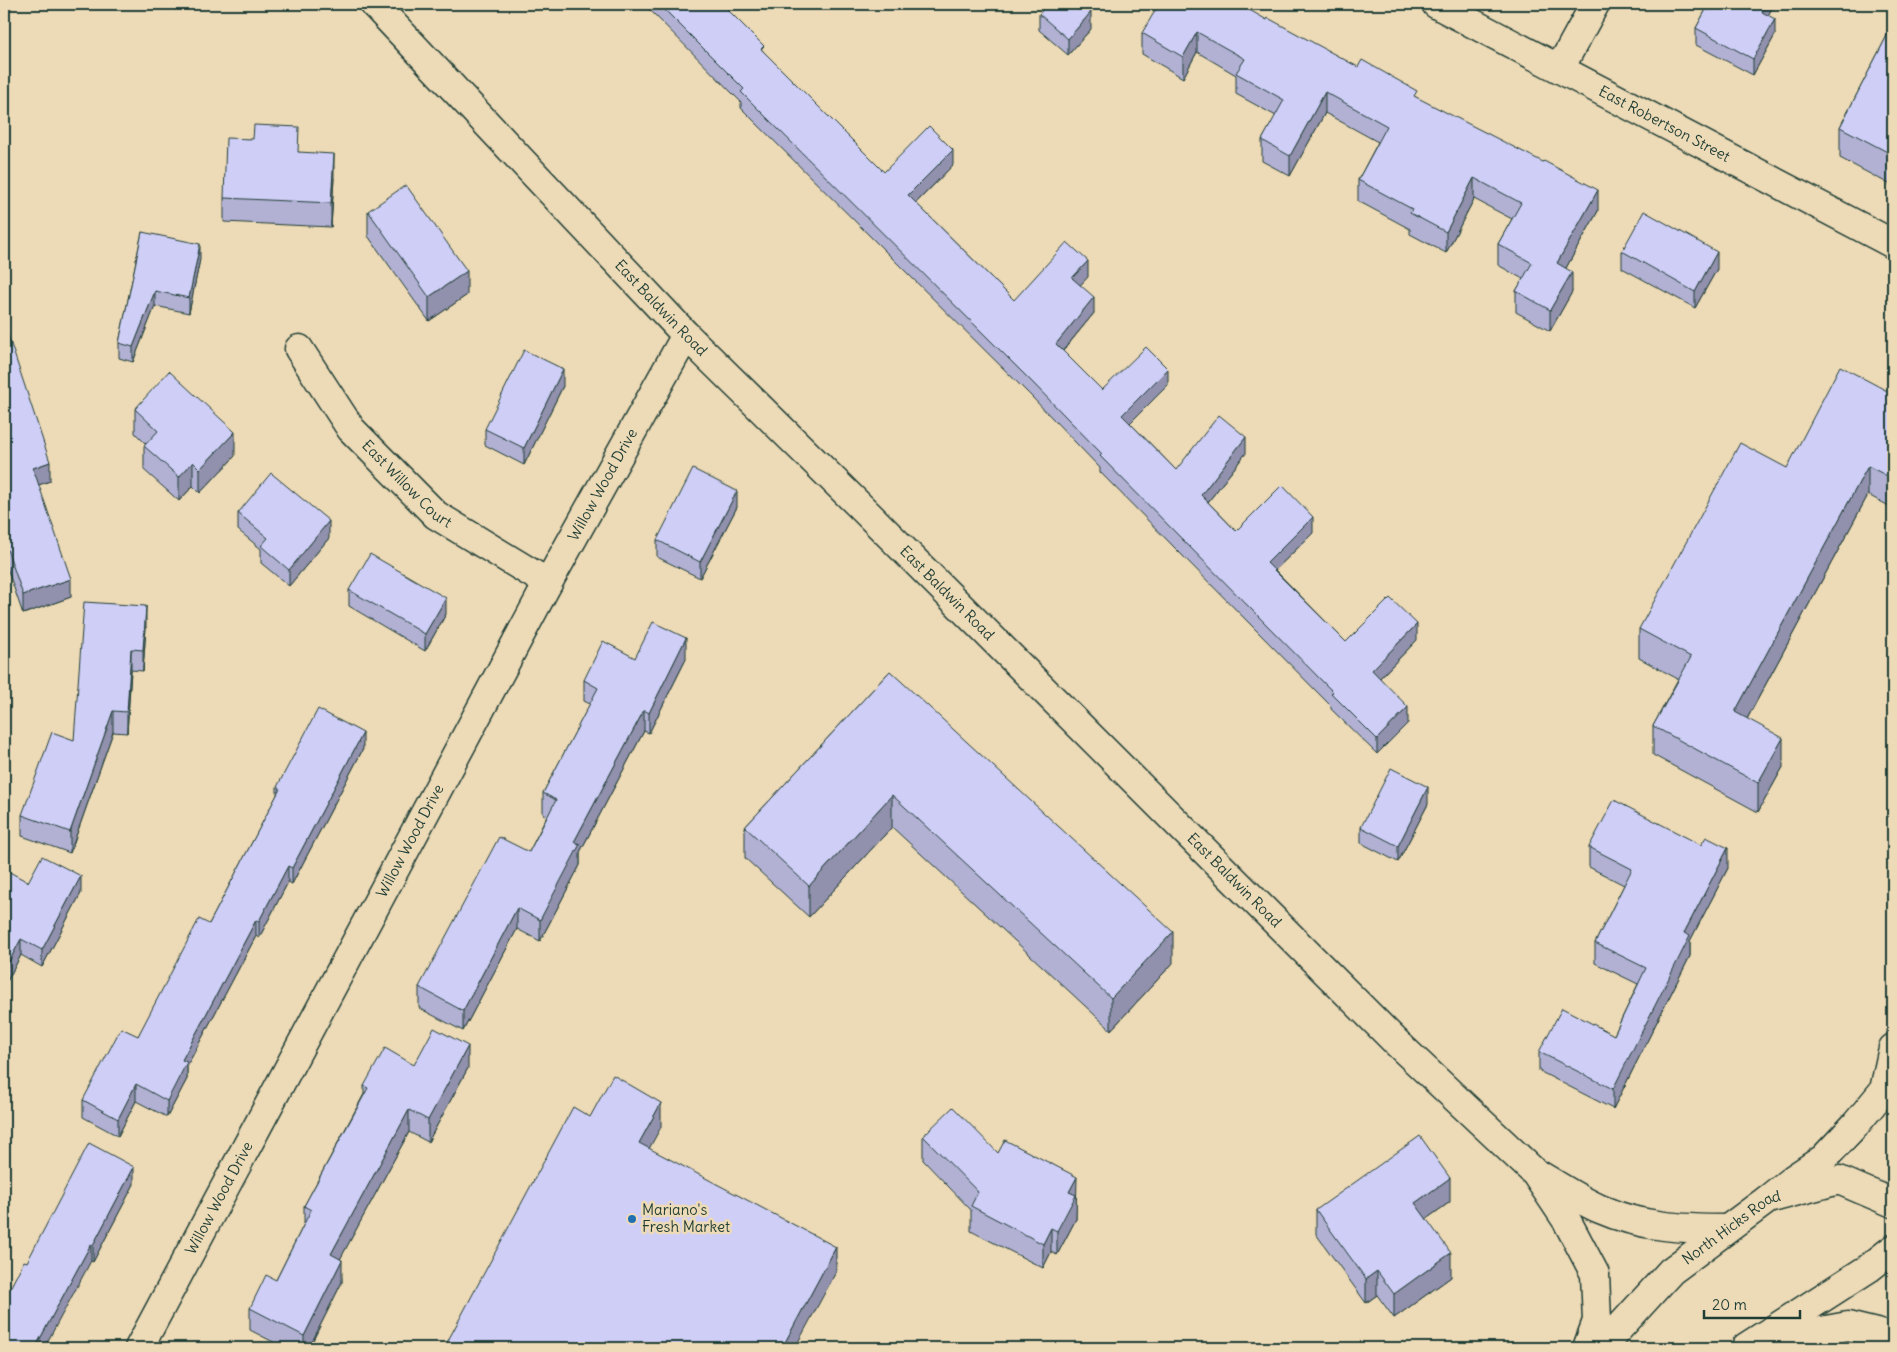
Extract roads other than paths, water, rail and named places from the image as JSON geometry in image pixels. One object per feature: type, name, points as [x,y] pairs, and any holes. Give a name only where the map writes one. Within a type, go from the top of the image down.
[{"type":"street","name":"East Baldwin Road","points":[[374,4],[686,335],[830,476],[1392,1038],[1533,1171]]},
{"type":"street","name":"East Robertson Street","points":[[1436,4],[1893,244]]},
{"type":"street","points":[[1560,68],[1595,4]]},
{"type":"street","name":"Willow Wood Drive","points":[[139,1348],[548,583],[686,335]]},
{"type":"street","name":"East Willow Court","points":[[299,349],[351,429],[436,516],[548,583]]},
{"type":"street","points":[[1768,1199],[1793,1178],[1823,1159],[1856,1124],[1884,1090],[1893,1048]]},
{"type":"street","points":[[1533,1171],[1600,1209],[1644,1223],[1682,1229],[1728,1229]]},
{"type":"street","points":[[1533,1171],[1567,1221],[1595,1274],[1596,1321],[1587,1348]]},
{"type":"street","name":"North Hicks Road","points":[[1601,1348],[1671,1271],[1768,1199],[1839,1180],[1893,1202]]},
{"type":"street","points":[[1745,1348],[1869,1268],[1893,1249]]},
{"type":"street","points":[[1753,1348],[1810,1333],[1848,1326],[1893,1337]]},
{"type":"place","name":"Mariano's Fresh Market","points":[[632,1219]]}]
